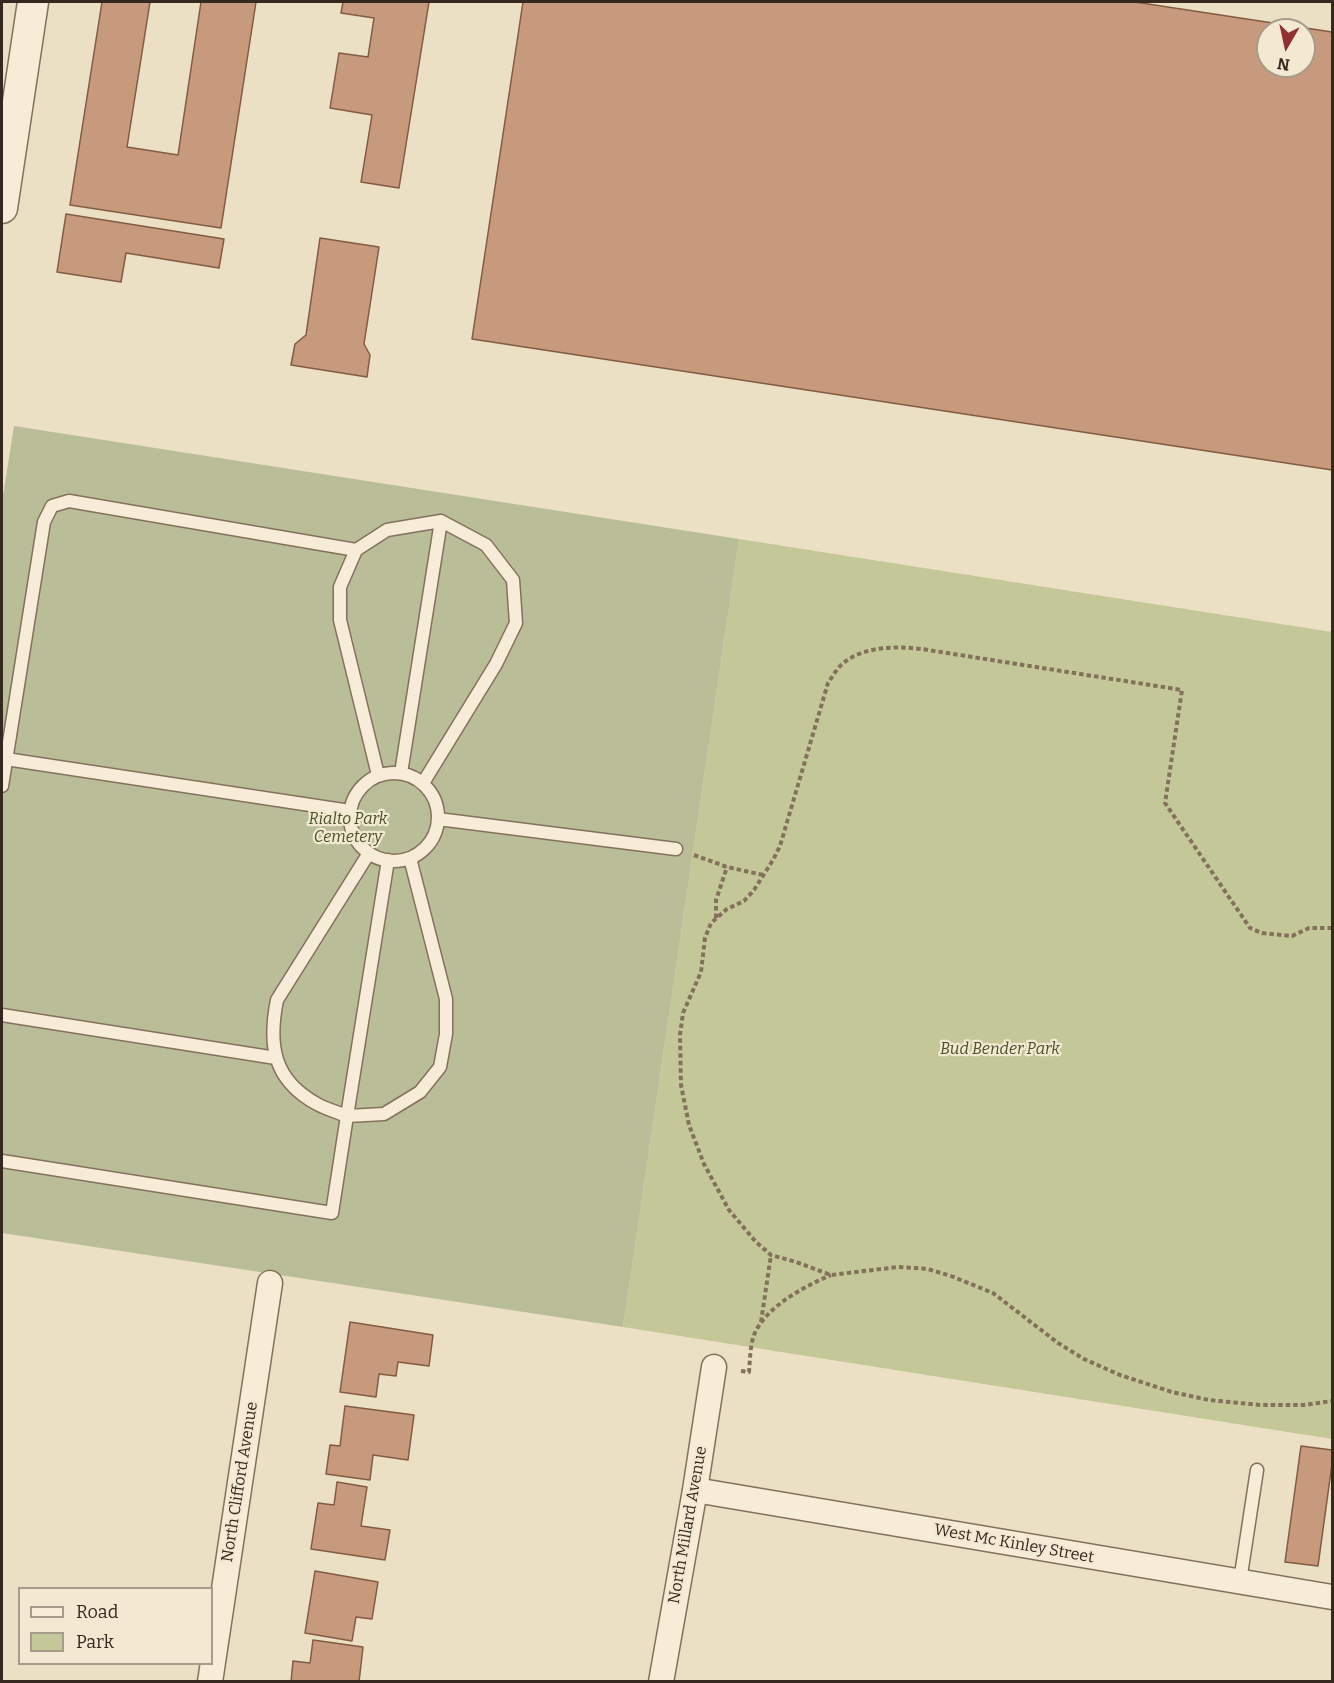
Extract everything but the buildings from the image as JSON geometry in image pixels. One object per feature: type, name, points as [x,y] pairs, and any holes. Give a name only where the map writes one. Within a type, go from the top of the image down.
[{"type":"street","points":[[2,208],[33,2]]},
{"type":"street","name":"North Clifford Avenue","points":[[213,1662],[270,1283]]},
{"type":"street","name":"North Millard Avenue","points":[[661,1682],[714,1367]]},
{"type":"street","name":"West Mc Kinley Street","points":[[695,1490],[1332,1597]]},
{"type":"street","name":"North Clifford Avenue","points":[[210,1682],[213,1665]]},
{"type":"lane","points":[[2,786],[44,522],[52,506],[69,501],[356,550]]},
{"type":"lane","points":[[400,773],[441,521]]},
{"type":"lane","points":[[378,775],[340,620],[340,587],[356,550],[387,530],[441,521],[486,545],[513,580],[516,623],[496,664],[423,783]]},
{"type":"lane","points":[[6,759],[350,812]]},
{"type":"lane","points":[[389,772],[413,776],[432,794],[437,806],[436,831],[430,843],[410,858],[399,861],[378,858],[369,853],[353,835],[350,823],[353,800],[359,789],[378,775],[389,772]]},
{"type":"lane","points":[[438,819],[676,849]]},
{"type":"lane","points":[[369,853],[277,1000],[273,1017],[272,1038],[282,1074],[295,1089],[317,1104],[347,1116],[384,1114],[420,1092],[440,1067],[446,1034],[446,999],[410,858]]},
{"type":"lane","points":[[2,1161],[332,1213],[388,860]]},
{"type":"lane","points":[[2,1015],[276,1058]]},
{"type":"lane","points":[[1240,1581],[1257,1470]]},
{"type":"path","points":[[831,1275],[771,1255],[756,1242],[729,1210],[704,1164],[689,1125],[681,1085],[680,1035],[683,1013],[701,972],[705,938],[711,923],[727,909],[744,901],[754,890],[780,846],[828,683],[846,661],[860,654],[880,649],[907,647],[1182,690],[1165,803],[1250,928],[1262,933],[1292,936],[1310,928],[1332,928]]},
{"type":"path","points":[[693,855],[763,876]]},
{"type":"path","points":[[716,919],[716,900],[727,867]]},
{"type":"path","points":[[761,1323],[771,1255]]},
{"type":"path","points":[[752,1346],[754,1335],[761,1323],[783,1300],[815,1281],[831,1275],[898,1267],[928,1269],[993,1293],[1058,1343],[1084,1359],[1120,1375],[1172,1392],[1209,1400],[1260,1405],[1304,1405],[1332,1401]]},
{"type":"green space","name":"Rialto Park Cemetery","points":[[14,426],[739,539],[623,1327],[2,1233],[2,502]]},
{"type":"green space","name":"Bud Bender Park","points":[[739,539],[1332,632],[1332,1439],[623,1327]]}]
